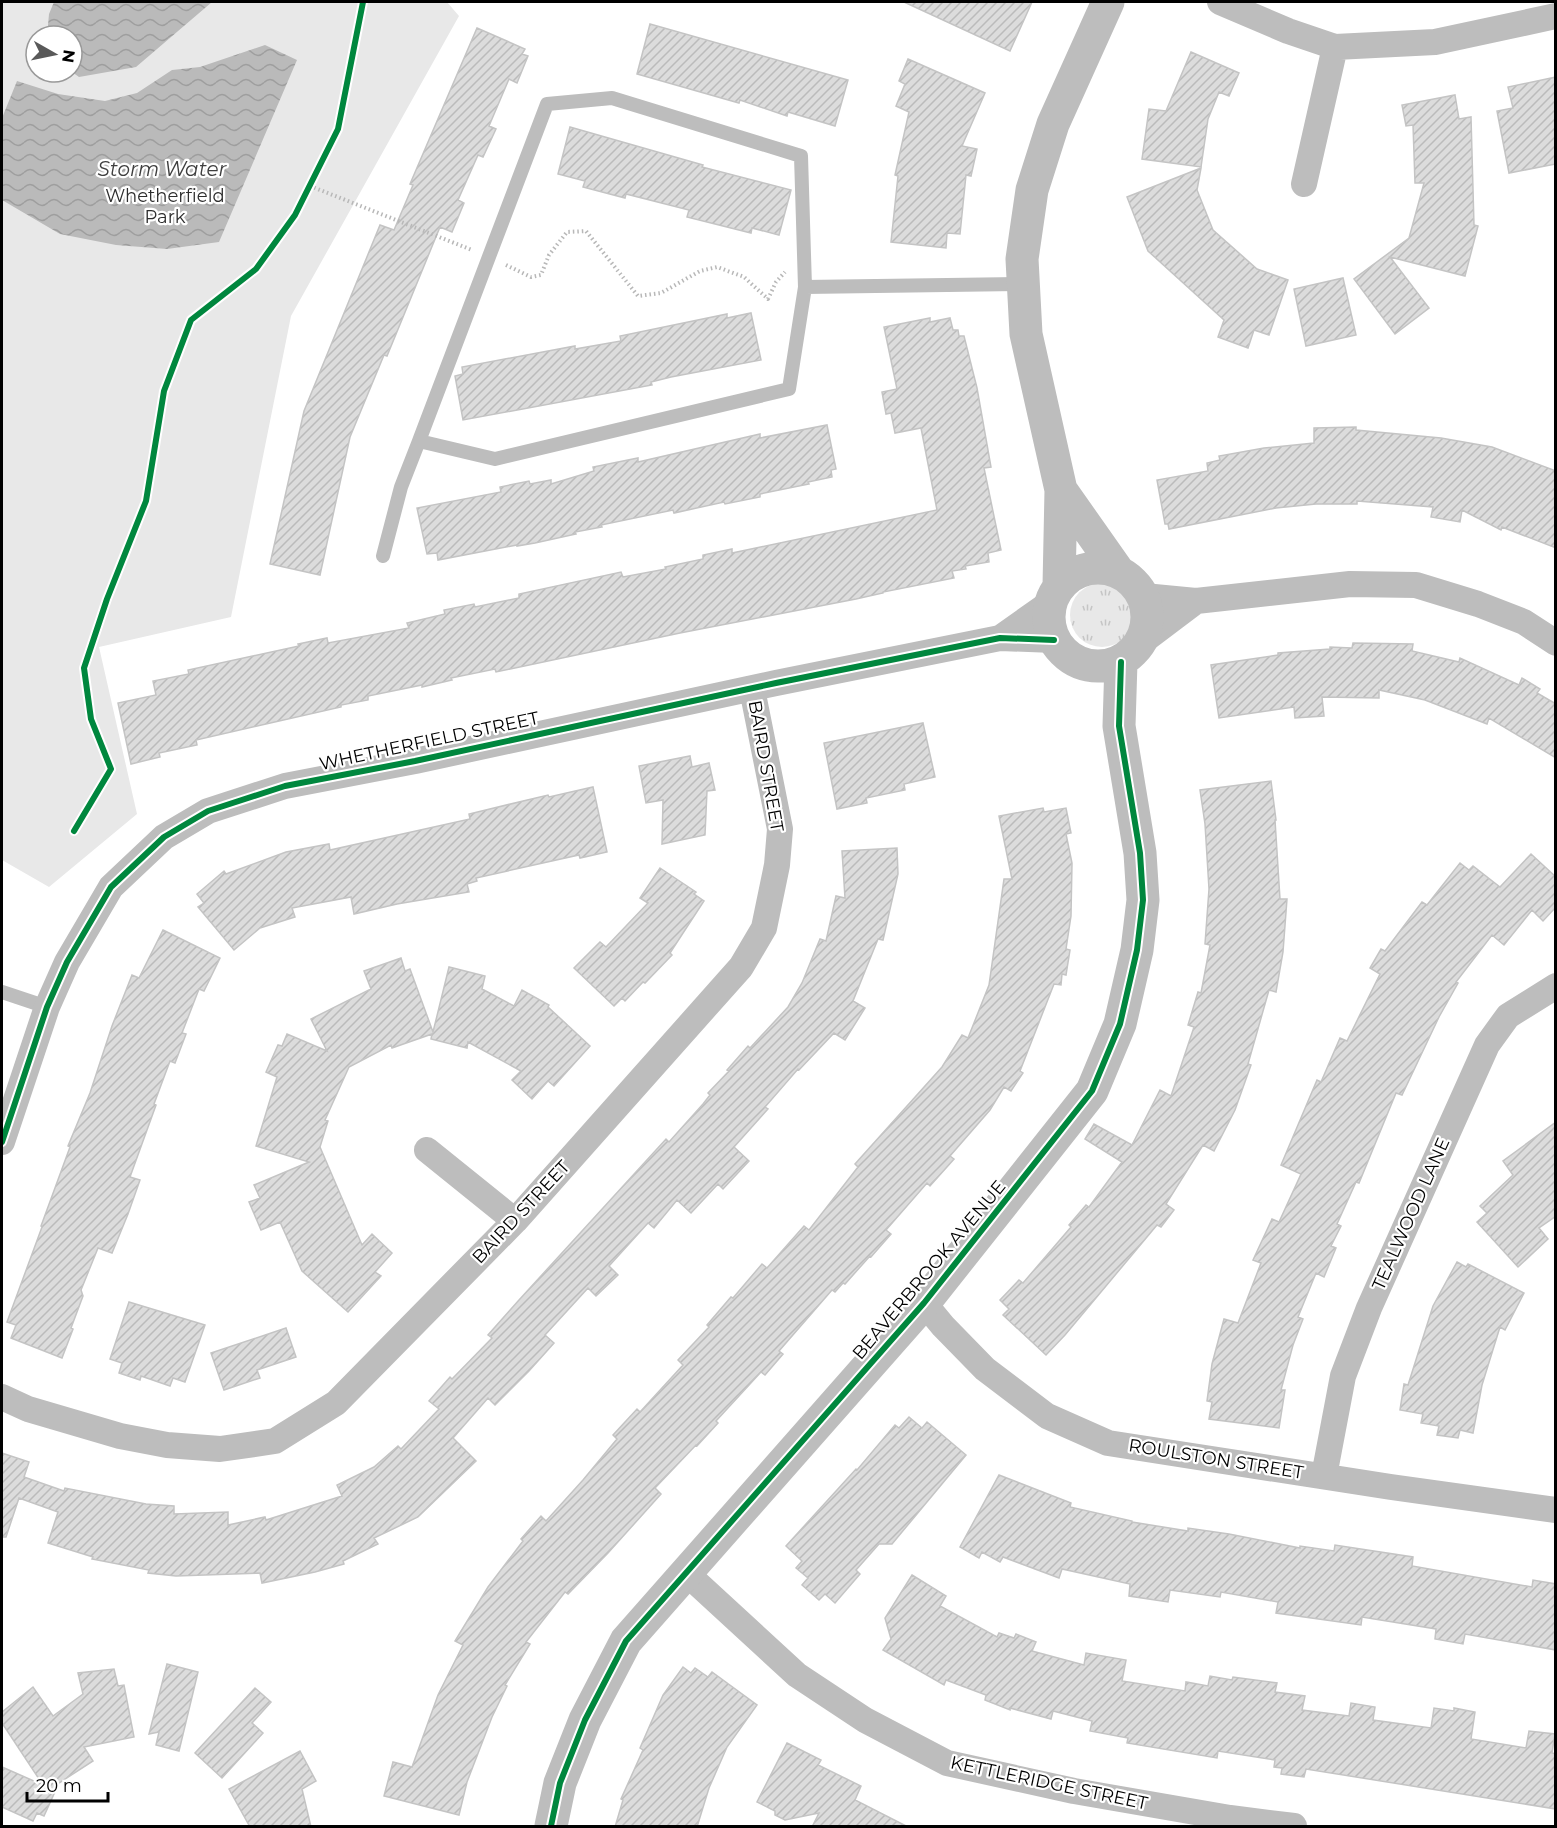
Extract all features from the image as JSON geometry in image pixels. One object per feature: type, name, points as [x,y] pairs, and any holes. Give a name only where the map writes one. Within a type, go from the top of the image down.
[{"type":"street","points":[[1108,2],[1053,124],[1032,190],[1022,258],[1026,334],[1061,490],[1055,594],[1048,622],[1054,640],[1067,657],[1086,666],[1132,651],[1196,601]]},
{"type":"street","points":[[1220,2],[1288,31],[1335,47],[1436,42],[1556,16]]},
{"type":"street","points":[[1304,184],[1335,47]]},
{"type":"street","points":[[1061,490],[1118,571]]},
{"type":"street","points":[[1055,594],[1076,573],[1096,567],[1118,571],[1129,578],[1144,597],[1148,622],[1132,651]]},
{"type":"street","points":[[1144,597],[1196,601],[1350,584],[1416,585],[1478,604],[1524,622],[1556,643]]},
{"type":"street","name":"WHETHERFIELD STREET","points":[[1000,638],[1055,594]]},
{"type":"street","name":"WHETHERFIELD STREET","points":[[2,1142],[47,1007],[67,962],[111,887],[164,837],[207,811],[285,786],[415,761],[752,688],[1000,638],[1054,640]]},
{"type":"street","name":"BEAVERBROOK AVENUE","points":[[551,1827],[560,1783],[585,1720],[626,1641],[924,1304],[1092,1091],[1120,1024],[1137,950],[1143,900],[1140,853],[1119,726],[1132,651]]},
{"type":"street","name":"BEAVERBROOK AVENUE","points":[[1086,666],[1119,726]]},
{"type":"street","name":"BAIRD STREET","points":[[2,1397],[28,1409],[120,1436],[167,1445],[220,1449],[275,1441],[336,1403],[515,1221],[741,967],[764,928],[777,865],[780,830],[752,688]]},
{"type":"street","name":"TEALWOOD LANE","points":[[1324,1476],[1343,1376],[1369,1308],[1487,1045],[1508,1016],[1556,986]]},
{"type":"street","points":[[427,1150],[515,1221]]},
{"type":"street","name":"ROULSTON STREET","points":[[924,1304],[985,1369],[1047,1416],[1108,1443],[1556,1509]]},
{"type":"street","name":"KETTLERIDGE STREET","points":[[685,1572],[797,1675],[865,1720],[947,1763],[1074,1791],[1294,1827]]},
{"type":"lane","points":[[383,556],[401,487],[547,104],[612,98],[801,156],[805,287],[789,389],[495,459],[419,441]]},
{"type":"lane","points":[[805,287],[1023,284]]},
{"type":"lane","points":[[2,992],[47,1007]]},
{"type":"path","points":[[310,186],[489,257],[531,277],[541,275],[549,255],[567,232],[586,231],[638,296],[661,293],[700,271],[717,267],[744,277],[768,298],[776,282],[786,271],[805,268]]},
{"type":"green space","name":"Whetherfield Park","points":[[2,2],[447,2],[459,16],[291,316],[231,617],[99,647],[137,814],[49,887],[2,860]]},
{"type":"green space","points":[[1102,583],[1120,589],[1128,597],[1134,615],[1128,633],[1120,641],[1102,647],[1084,641],[1076,633],[1070,615],[1076,597],[1084,589]]},
{"type":"water","points":[[54,2],[212,2],[136,67],[84,76],[84,24],[48,24]]},
{"type":"water","name":"Storm Water","points":[[265,45],[297,60],[219,242],[167,249],[116,245],[60,234],[2,200],[2,118],[17,81],[58,94],[105,101],[137,93],[172,70],[200,67]]},
{"type":"building","points":[[904,2],[1032,2],[1010,51]]},
{"type":"building","points":[[650,24],[848,80],[835,126],[788,112],[787,116],[740,100],[739,103],[637,74]]},
{"type":"building","points":[[477,28],[525,49],[522,54],[528,56],[517,83],[509,79],[489,126],[496,129],[483,157],[478,155],[458,200],[464,203],[452,232],[440,227],[387,356],[384,355],[350,437],[320,575],[270,564],[304,411],[380,225],[394,230],[413,185],[410,184]]},
{"type":"building","points":[[1191,52],[1239,73],[1229,96],[1219,92],[1208,119],[1201,167],[1142,159],[1149,109],[1166,111]]},
{"type":"building","points":[[908,59],[985,93],[962,146],[977,149],[971,176],[966,175],[960,234],[947,233],[946,248],[891,242],[898,176],[895,175],[909,112],[896,106],[905,84],[899,81]]},
{"type":"building","points":[[1556,77],[1556,164],[1509,173],[1497,111],[1513,108],[1508,87]]},
{"type":"building","points":[[1455,95],[1459,119],[1471,117],[1474,225],[1478,226],[1465,276],[1390,257],[1429,308],[1395,334],[1354,279],[1409,238],[1424,183],[1415,183],[1413,125],[1406,126],[1402,105]]},
{"type":"building","points":[[570,127],[703,165],[702,167],[791,190],[779,235],[752,228],[751,233],[687,217],[689,210],[626,194],[625,198],[583,187],[585,181],[558,174]]},
{"type":"building","points":[[1201,168],[1197,190],[1213,230],[1257,269],[1288,280],[1269,335],[1254,330],[1248,348],[1218,337],[1224,320],[1148,251],[1127,197]]},
{"type":"building","points":[[1343,278],[1356,335],[1306,346],[1294,289]]},
{"type":"building","points":[[751,313],[761,360],[671,377],[651,382],[652,385],[463,420],[455,376],[463,374],[462,367],[575,346],[575,349],[621,341],[620,336],[727,314],[727,318]]},
{"type":"building","points":[[930,318],[930,322],[950,318],[953,330],[958,330],[959,336],[964,336],[977,388],[991,467],[984,468],[1001,550],[988,553],[989,562],[952,571],[954,578],[496,672],[495,669],[451,678],[452,680],[422,687],[422,685],[368,696],[368,700],[341,705],[341,707],[196,740],[197,745],[159,753],[160,757],[131,764],[118,703],[156,695],[153,681],[189,674],[188,670],[299,646],[298,644],[327,638],[328,643],[409,628],[407,623],[445,614],[444,610],[474,604],[475,607],[519,598],[519,594],[621,572],[623,577],[666,569],[665,567],[703,559],[703,555],[732,549],[732,553],[937,510],[921,428],[895,433],[891,413],[886,414],[882,392],[897,389],[884,327]]},
{"type":"building","points":[[827,425],[836,469],[831,470],[832,477],[760,494],[760,497],[674,513],[673,510],[601,525],[602,527],[535,543],[438,560],[437,553],[427,554],[417,508],[501,492],[500,487],[529,481],[530,484],[551,480],[551,484],[594,471],[593,467],[638,458],[638,462],[760,434],[760,438]]},
{"type":"building","points":[[1356,427],[1356,430],[1441,438],[1492,447],[1556,471],[1556,548],[1502,527],[1501,530],[1462,510],[1460,522],[1431,517],[1433,507],[1357,501],[1357,504],[1316,504],[1276,508],[1169,529],[1168,524],[1165,524],[1157,480],[1208,471],[1207,463],[1220,460],[1219,456],[1264,448],[1314,443],[1314,428]]},
{"type":"building","points":[[1353,643],[1413,644],[1412,651],[1459,662],[1460,658],[1519,685],[1522,678],[1540,689],[1537,693],[1556,704],[1556,758],[1489,718],[1487,724],[1425,700],[1379,690],[1379,698],[1322,697],[1324,716],[1295,718],[1294,707],[1219,718],[1211,665],[1278,655],[1278,653],[1330,649],[1330,647],[1352,648]]},
{"type":"building","points":[[923,723],[935,777],[904,784],[905,790],[866,798],[867,803],[837,809],[824,743]]},
{"type":"building","points":[[690,756],[692,767],[709,763],[715,790],[707,791],[705,835],[662,844],[663,800],[646,803],[639,766]]},
{"type":"building","points":[[1271,781],[1276,820],[1280,899],[1287,899],[1283,952],[1276,992],[1269,990],[1248,1064],[1251,1065],[1235,1110],[1214,1151],[1203,1145],[1166,1204],[1174,1210],[1161,1227],[1157,1225],[1046,1355],[1003,1315],[1009,1309],[1000,1300],[1019,1280],[1023,1283],[1071,1227],[1069,1225],[1086,1205],[1089,1207],[1122,1162],[1085,1139],[1094,1124],[1132,1145],[1160,1090],[1171,1096],[1194,1027],[1188,1025],[1198,992],[1201,993],[1210,945],[1205,944],[1209,889],[1205,824],[1200,790]]},
{"type":"building","points":[[593,787],[607,852],[580,858],[579,855],[476,878],[477,881],[467,884],[469,892],[354,914],[351,897],[292,908],[295,917],[260,928],[234,950],[198,907],[204,903],[197,894],[224,871],[226,874],[286,852],[329,844],[330,850],[470,819],[469,814],[548,795],[549,797]]},
{"type":"building","points":[[1043,808],[1044,812],[1066,808],[1071,833],[1066,834],[1072,863],[1071,916],[1066,949],[1070,950],[1066,975],[1062,974],[1061,985],[1054,984],[1020,1071],[1023,1073],[1011,1091],[1004,1087],[990,1110],[950,1156],[954,1159],[930,1186],[927,1183],[886,1230],[891,1234],[845,1284],[843,1283],[835,1292],[832,1290],[779,1351],[783,1354],[765,1375],[761,1372],[716,1421],[718,1423],[697,1446],[655,1488],[661,1494],[568,1594],[565,1592],[526,1642],[530,1644],[505,1685],[507,1686],[492,1717],[467,1782],[459,1815],[384,1796],[393,1762],[412,1767],[438,1695],[463,1645],[455,1641],[488,1587],[523,1541],[521,1539],[541,1516],[546,1521],[617,1439],[613,1435],[637,1409],[640,1412],[683,1365],[678,1360],[709,1327],[707,1325],[731,1297],[733,1298],[762,1264],[767,1268],[804,1226],[809,1230],[858,1167],[855,1164],[942,1067],[962,1035],[968,1038],[989,985],[1004,879],[1012,879],[999,816]]},
{"type":"building","points":[[897,848],[898,874],[883,940],[878,939],[853,1001],[865,1008],[845,1040],[834,1033],[765,1107],[768,1109],[734,1147],[749,1161],[723,1189],[718,1184],[691,1213],[677,1200],[654,1228],[648,1223],[609,1266],[618,1275],[596,1296],[588,1288],[545,1335],[554,1343],[529,1371],[495,1405],[488,1398],[453,1438],[476,1461],[418,1517],[374,1538],[378,1544],[343,1561],[344,1564],[262,1583],[260,1573],[176,1576],[148,1573],[149,1570],[92,1559],[93,1557],[48,1543],[58,1512],[19,1498],[6,1537],[2,1537],[2,1453],[29,1462],[24,1477],[64,1491],[65,1488],[146,1504],[174,1506],[174,1514],[228,1512],[228,1525],[265,1517],[266,1520],[342,1496],[337,1485],[374,1467],[398,1446],[401,1449],[439,1409],[429,1401],[450,1377],[452,1379],[492,1338],[488,1335],[519,1300],[666,1139],[669,1142],[703,1104],[710,1095],[708,1093],[748,1046],[750,1048],[788,1007],[802,983],[820,939],[826,941],[836,896],[845,898],[842,851]]},
{"type":"building","points":[[1531,854],[1556,877],[1556,907],[1543,921],[1532,910],[1504,945],[1492,935],[1456,982],[1458,983],[1402,1095],[1396,1093],[1359,1183],[1356,1182],[1337,1224],[1341,1226],[1331,1246],[1336,1248],[1324,1277],[1316,1273],[1298,1317],[1303,1319],[1293,1345],[1281,1390],[1285,1390],[1279,1428],[1209,1419],[1212,1402],[1207,1401],[1212,1364],[1224,1319],[1238,1323],[1261,1263],[1253,1260],[1272,1219],[1279,1222],[1301,1174],[1281,1165],[1317,1080],[1321,1082],[1340,1038],[1347,1041],[1380,974],[1370,968],[1381,949],[1385,951],[1422,902],[1427,905],[1460,863],[1469,870],[1473,866],[1500,887]]},
{"type":"building","points":[[660,868],[696,892],[694,894],[704,901],[670,953],[672,955],[625,1001],[622,998],[614,1006],[574,968],[600,942],[606,947],[648,903],[640,898]]},
{"type":"building","points":[[163,930],[220,958],[204,991],[199,989],[182,1033],[186,1034],[175,1063],[170,1061],[130,1177],[140,1180],[128,1214],[112,1253],[98,1248],[81,1290],[83,1296],[62,1358],[11,1338],[16,1325],[7,1322],[70,1147],[68,1146],[90,1093],[132,975],[139,978]]},
{"type":"building","points":[[401,958],[405,971],[410,969],[433,1032],[449,967],[485,976],[482,989],[514,1006],[522,990],[549,1005],[548,1007],[590,1046],[554,1086],[548,1081],[532,1099],[512,1080],[521,1071],[468,1042],[467,1048],[431,1039],[432,1034],[392,1048],[391,1045],[349,1067],[325,1120],[328,1121],[320,1147],[362,1245],[372,1234],[392,1253],[375,1272],[381,1276],[348,1312],[302,1271],[280,1222],[261,1230],[249,1202],[260,1198],[254,1185],[309,1162],[256,1146],[277,1077],[266,1072],[278,1045],[282,1046],[287,1034],[327,1051],[311,1019],[371,989],[364,971]]},
{"type":"building","points":[[1556,1122],[1556,1216],[1539,1228],[1548,1239],[1518,1267],[1477,1222],[1487,1213],[1480,1206],[1513,1175],[1503,1161]]},
{"type":"building","points":[[1457,1262],[1466,1267],[1468,1264],[1524,1293],[1505,1330],[1500,1327],[1482,1385],[1473,1433],[1460,1430],[1458,1438],[1437,1435],[1439,1426],[1421,1423],[1423,1414],[1400,1410],[1404,1384],[1408,1385],[1433,1306]]},
{"type":"building","points":[[129,1302],[205,1325],[185,1382],[173,1378],[170,1386],[141,1376],[140,1380],[119,1373],[122,1363],[110,1359]]},
{"type":"building","points":[[286,1328],[296,1357],[257,1370],[260,1378],[224,1390],[211,1353]]},
{"type":"building","points":[[909,1417],[922,1428],[927,1422],[966,1455],[892,1544],[879,1544],[856,1570],[860,1574],[835,1603],[825,1594],[819,1600],[802,1585],[808,1578],[796,1568],[802,1561],[786,1546],[857,1470],[895,1425],[899,1428]]},
{"type":"building","points":[[999,1475],[1071,1503],[1070,1507],[1132,1522],[1188,1531],[1188,1528],[1229,1534],[1300,1548],[1300,1546],[1334,1551],[1335,1545],[1413,1557],[1412,1566],[1532,1587],[1533,1580],[1556,1584],[1556,1650],[1465,1634],[1463,1644],[1435,1639],[1436,1629],[1362,1617],[1361,1625],[1276,1613],[1278,1602],[1221,1592],[1220,1597],[1170,1590],[1168,1602],[1129,1596],[1130,1584],[1062,1569],[1059,1578],[1003,1557],[1000,1562],[982,1552],[979,1558],[960,1547]]},
{"type":"building","points":[[912,1575],[946,1596],[940,1606],[997,1637],[999,1633],[1014,1638],[1016,1634],[1036,1642],[1032,1651],[1084,1665],[1086,1653],[1126,1660],[1122,1681],[1185,1691],[1186,1682],[1208,1686],[1210,1676],[1232,1680],[1233,1677],[1277,1683],[1275,1692],[1305,1696],[1302,1710],[1349,1716],[1351,1703],[1375,1707],[1373,1720],[1431,1728],[1434,1708],[1454,1711],[1454,1708],[1475,1712],[1471,1739],[1526,1748],[1529,1731],[1555,1734],[1552,1753],[1556,1754],[1556,1809],[1306,1769],[1304,1777],[1281,1774],[1282,1768],[1274,1767],[1275,1760],[1218,1751],[1217,1758],[1127,1743],[1128,1738],[1090,1731],[1092,1721],[1053,1711],[1051,1719],[1010,1708],[1010,1710],[985,1700],[986,1695],[946,1680],[944,1685],[883,1650],[891,1639],[885,1618]]},
{"type":"building","points":[[167,1664],[198,1672],[179,1751],[156,1745],[159,1732],[149,1734]]},
{"type":"building","points":[[683,1667],[691,1673],[695,1668],[708,1677],[712,1672],[757,1705],[727,1747],[709,1788],[697,1827],[615,1827],[623,1800],[621,1799],[643,1750],[640,1748],[663,1695]]},
{"type":"building","points":[[114,1669],[118,1686],[124,1685],[134,1737],[84,1747],[93,1761],[59,1783],[44,1816],[37,1813],[33,1821],[2,1807],[2,1767],[43,1785],[2,1723],[2,1712],[33,1687],[53,1716],[83,1694],[78,1673]]},
{"type":"building","points":[[255,1688],[271,1702],[252,1723],[263,1733],[222,1778],[195,1753]]},
{"type":"building","points":[[787,1743],[821,1760],[818,1765],[861,1786],[855,1800],[908,1827],[812,1827],[819,1813],[785,1820],[775,1815],[775,1811],[757,1802]]},
{"type":"building","points":[[300,1751],[316,1781],[302,1789],[311,1827],[250,1827],[229,1789]]},
{"type":"cycle path","points":[[74,831],[111,769],[91,719],[84,668],[107,599],[146,501],[164,391],[191,320],[256,269],[295,215],[338,129],[363,2]]},
{"type":"cycle path","points":[[2,1142],[47,1007],[67,962],[111,887],[164,837],[208,811],[285,786],[415,761],[776,683],[1000,638],[1054,640]]},
{"type":"cycle path","points":[[551,1826],[560,1783],[585,1720],[626,1641],[924,1303],[1092,1091],[1120,1024],[1137,950],[1143,900],[1140,853],[1119,726],[1121,662]]}]
